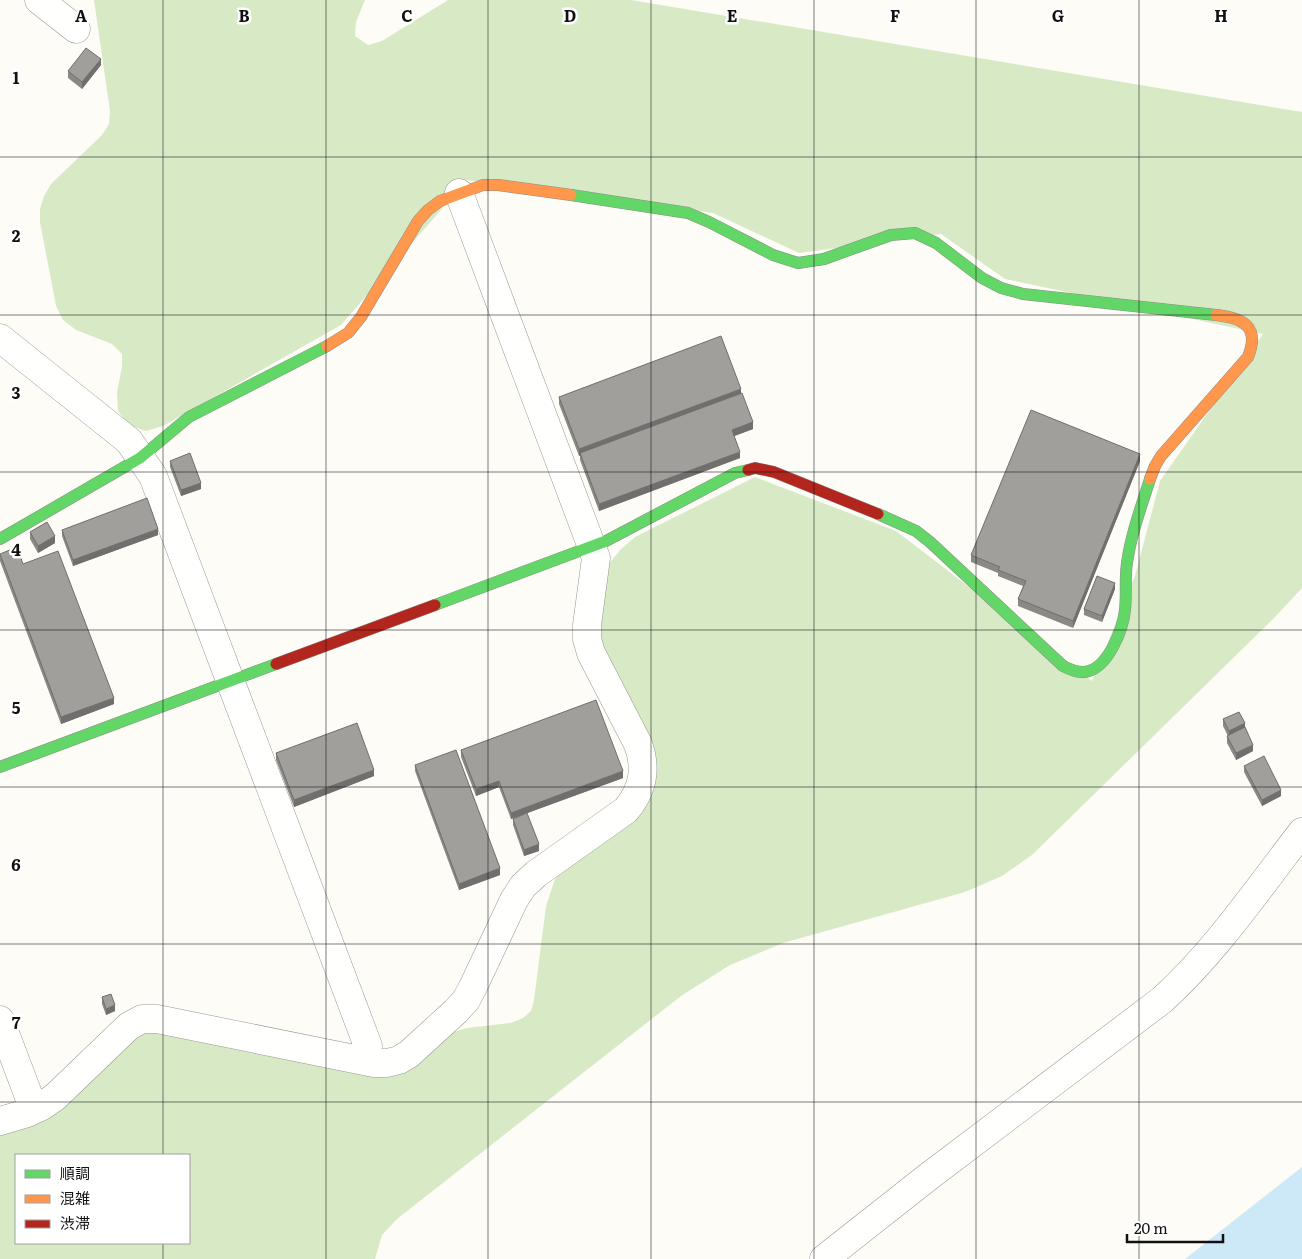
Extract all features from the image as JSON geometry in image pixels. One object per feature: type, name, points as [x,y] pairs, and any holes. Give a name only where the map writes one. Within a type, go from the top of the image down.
[{"type":"street","points":[[39,0],[76,29]]},
{"type":"street","points":[[0,539],[140,458],[189,417],[331,344],[348,333],[361,317],[418,221],[428,210],[459,193],[484,185],[498,185],[688,213],[773,255],[798,263],[824,259],[891,235],[914,233],[936,243],[982,278],[1001,288],[1023,294],[1240,318],[1248,326],[1253,336],[1253,347],[1248,357],[1166,450],[1157,463],[1131,539],[1127,557],[1125,610],[1122,625],[1117,638],[1101,664],[1089,671],[1075,672],[1063,666],[916,531],[774,472],[755,468],[735,473],[606,541],[0,767]]},
{"type":"street","points":[[0,1121],[34,1110],[55,1097],[129,1026],[142,1019],[157,1019],[365,1061],[386,1064],[399,1060],[409,1054],[466,1000],[474,987],[514,900],[523,886],[536,874],[626,810],[635,798],[640,785],[643,757],[591,653],[587,639],[587,625],[596,558],[459,193]]},
{"type":"street","points":[[0,338],[129,441],[153,476],[368,1046],[365,1061]]},
{"type":"street","points":[[824,1259],[928,1177],[1162,1000],[1210,951],[1302,832]]},
{"type":"street","points":[[0,1020],[34,1110]]},
{"type":"green space","points":[[94,0],[365,0],[356,22],[355,36],[368,45],[382,41],[448,0],[631,0],[1302,112],[1302,588],[1275,617],[1032,855],[1002,876],[965,892],[783,943],[730,965],[681,996],[397,1219],[382,1235],[375,1259],[0,1259],[0,1131],[144,1029],[373,1072],[453,1032],[467,1028],[511,1023],[523,1018],[531,1011],[546,906],[555,879],[573,860],[644,803],[596,637],[603,582],[609,564],[620,550],[635,537],[755,477],[896,531],[1092,681],[1135,576],[1160,481],[1263,334],[1005,279],[941,234],[799,253],[713,213],[467,180],[341,325],[163,426],[146,431],[129,425],[118,411],[117,392],[122,367],[122,354],[112,344],[76,330],[63,320],[56,306],[40,222],[40,209],[44,196],[51,184],[102,135],[109,124],[110,111]]},
{"type":"water","points":[[1302,1167],[1302,1259],[1185,1259]]},
{"type":"building","points":[[86,48],[101,59],[82,82],[68,71]]},
{"type":"building","points":[[721,336],[741,389],[579,449],[559,397]]},
{"type":"building","points":[[742,393],[753,422],[732,430],[740,452],[599,504],[580,453]]},
{"type":"building","points":[[1031,410],[1140,454],[1073,621],[1018,599],[1026,581],[998,570],[1000,567],[971,555]]},
{"type":"building","points":[[190,453],[201,483],[181,490],[170,461]]},
{"type":"building","points":[[147,498],[158,529],[73,560],[62,530]]},
{"type":"building","points":[[47,522],[55,536],[38,546],[30,532]]},
{"type":"building","points":[[17,547],[23,564],[58,551],[114,698],[61,717],[0,554]]},
{"type":"building","points":[[1097,576],[1115,583],[1102,616],[1084,609]]},
{"type":"building","points":[[596,700],[623,771],[511,813],[499,781],[476,789],[461,750]]},
{"type":"building","points":[[1239,712],[1245,723],[1229,731],[1223,719]]},
{"type":"building","points":[[357,723],[374,770],[294,800],[276,753]]},
{"type":"building","points":[[1245,727],[1253,745],[1236,753],[1227,736]]},
{"type":"building","points":[[456,750],[500,868],[459,884],[415,765]]},
{"type":"building","points":[[1264,756],[1281,790],[1262,800],[1244,766]]},
{"type":"building","points":[[527,813],[539,844],[524,850],[513,819]]},
{"type":"building","points":[[111,994],[115,1005],[106,1009],[102,997]]},
{"type":"traffic: fast","points":[[571,195],[688,213],[773,255],[798,263],[824,259],[891,235],[915,233],[936,243],[982,278],[1001,288],[1023,294],[1216,315]]},
{"type":"traffic: fast","points":[[0,539],[140,458],[189,417],[327,346]]},
{"type":"traffic: fast","points":[[435,605],[606,541],[735,473],[748,470]]},
{"type":"traffic: fast","points":[[878,514],[916,531],[1063,666],[1076,671],[1086,672],[1103,662],[1109,654],[1124,618],[1126,570],[1130,547],[1150,479]]},
{"type":"traffic: fast","points":[[0,767],[276,664]]},
{"type":"traffic: slow","points":[[327,346],[348,333],[361,317],[418,221],[440,201],[483,185],[498,185],[571,195]]},
{"type":"traffic: slow","points":[[1150,479],[1161,456],[1248,357],[1251,347],[1251,331],[1242,322],[1226,316],[1216,315]]},
{"type":"traffic: jam","points":[[748,470],[755,468],[774,472],[878,514]]},
{"type":"traffic: jam","points":[[276,664],[435,605]]}]
